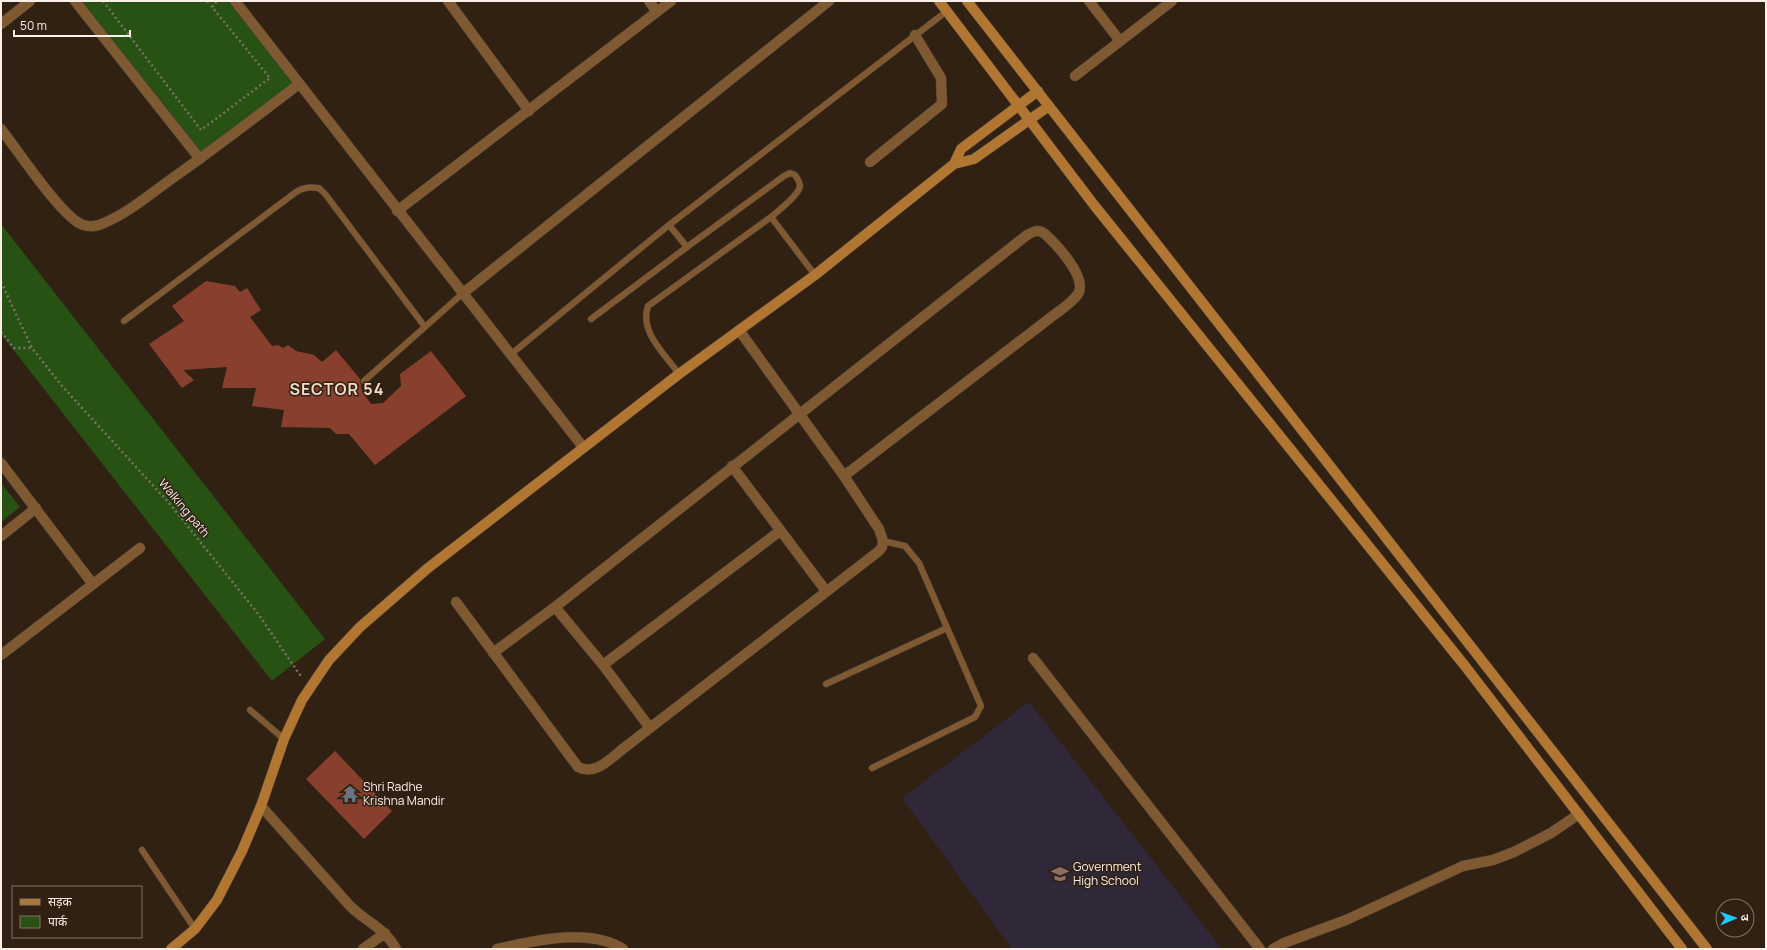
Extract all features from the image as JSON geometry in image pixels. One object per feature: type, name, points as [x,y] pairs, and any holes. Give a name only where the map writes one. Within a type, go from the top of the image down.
[{"type":"main road","points":[[939,1],[1094,205],[1465,666],[1682,949]]},
{"type":"main road","points":[[967,1],[1707,949]]},
{"type":"main road","points":[[954,164],[961,149],[1038,91]]},
{"type":"main road","points":[[171,949],[195,928],[217,900],[242,851],[261,806],[284,740],[302,700],[329,660],[360,627],[428,568],[583,447],[679,374],[815,275],[954,164],[974,158],[1049,106]]},
{"type":"street","points":[[1,24],[30,1]]},
{"type":"street","points":[[76,1],[200,159]]},
{"type":"street","points":[[234,1],[583,447]]},
{"type":"street","points":[[448,1],[529,111]]},
{"type":"street","points":[[649,1],[657,12]]},
{"type":"street","points":[[397,211],[671,1]]},
{"type":"street","points":[[462,294],[828,1]]},
{"type":"street","points":[[1089,1],[1120,41]]},
{"type":"street","points":[[1075,76],[1172,1]]},
{"type":"street","points":[[870,162],[942,104],[941,78],[915,35]]},
{"type":"street","points":[[1,129],[59,206],[74,221],[84,225],[93,226],[102,224],[120,215],[200,159],[300,84]]},
{"type":"street","points":[[493,653],[555,607],[1027,234],[1041,231],[1045,234],[1077,272],[1081,283],[1076,297],[844,476]]},
{"type":"street","points":[[456,602],[578,767],[585,770],[593,770],[604,764],[879,551],[882,547],[883,541],[880,529],[844,476],[739,330]]},
{"type":"street","points":[[1,463],[92,583]]},
{"type":"street","points":[[732,466],[826,591]]},
{"type":"street","points":[[1,536],[36,508]]},
{"type":"street","points":[[603,665],[780,531]]},
{"type":"street","points":[[1,655],[92,583],[140,548]]},
{"type":"street","points":[[555,607],[603,665],[650,728]]},
{"type":"street","points":[[1033,658],[1260,949]]},
{"type":"street","points":[[261,806],[350,906],[358,914],[378,926],[396,949]]},
{"type":"street","points":[[1273,949],[1284,943],[1346,920],[1463,866],[1493,860],[1514,852],[1551,833],[1579,814]]},
{"type":"street","points":[[363,949],[385,933]]},
{"type":"street","points":[[498,949],[573,937],[591,938],[608,942],[623,949]]},
{"type":"lane","points":[[510,355],[669,225],[947,11]]},
{"type":"lane","points":[[591,318],[784,176],[790,173],[795,174],[800,187],[797,193],[771,217],[648,306],[645,315],[648,332],[679,374]]},
{"type":"lane","points":[[124,321],[296,192],[303,188],[309,187],[319,188],[326,195],[425,327]]},
{"type":"lane","points":[[771,217],[815,275]]},
{"type":"lane","points":[[669,225],[687,247]]},
{"type":"lane","points":[[364,381],[462,294]]},
{"type":"lane","points":[[872,768],[975,717],[982,706],[919,563],[905,546],[883,541]]},
{"type":"lane","points":[[826,684],[947,628]]},
{"type":"lane","points":[[250,710],[284,740]]},
{"type":"lane","points":[[142,850],[195,928]]},
{"type":"path","points":[[103,1],[201,130],[270,78],[212,7],[218,1]]},
{"type":"path","points":[[207,1],[208,3],[212,1]]},
{"type":"path","name":"Walking path","points":[[1,282],[32,348],[62,386],[169,503],[259,615],[310,689]]},
{"type":"path","points":[[1,332],[14,348],[32,348]]},
{"type":"shaded area","name":"Government High School","points":[[1029,702],[1222,949],[1012,949],[902,798]]},
{"type":"green space","points":[[75,1],[235,1],[299,84],[200,159]]},
{"type":"green space","points":[[1,224],[325,639],[272,681],[1,334]]},
{"type":"green space","points":[[1,483],[20,507],[1,522]]},
{"type":"building","points":[[206,281],[235,286],[240,292],[247,288],[261,310],[250,317],[272,346],[278,345],[283,348],[288,345],[296,351],[314,355],[322,362],[336,350],[360,379],[362,391],[371,404],[383,403],[401,386],[400,374],[431,351],[466,396],[375,465],[349,434],[336,434],[330,428],[281,427],[284,410],[252,406],[256,388],[222,388],[227,367],[183,370],[194,380],[182,388],[149,344],[184,321],[172,306]]},
{"type":"building","points":[[335,751],[392,811],[364,839],[306,779]]},
{"type":"place","name":"Shri Radhe Krishna Mandir","points":[[350,794]]},
{"type":"place","name":"Government High School","points":[[1060,874]]},
{"type":"district","name":"SECTOR 54","points":[[337,389]]}]
